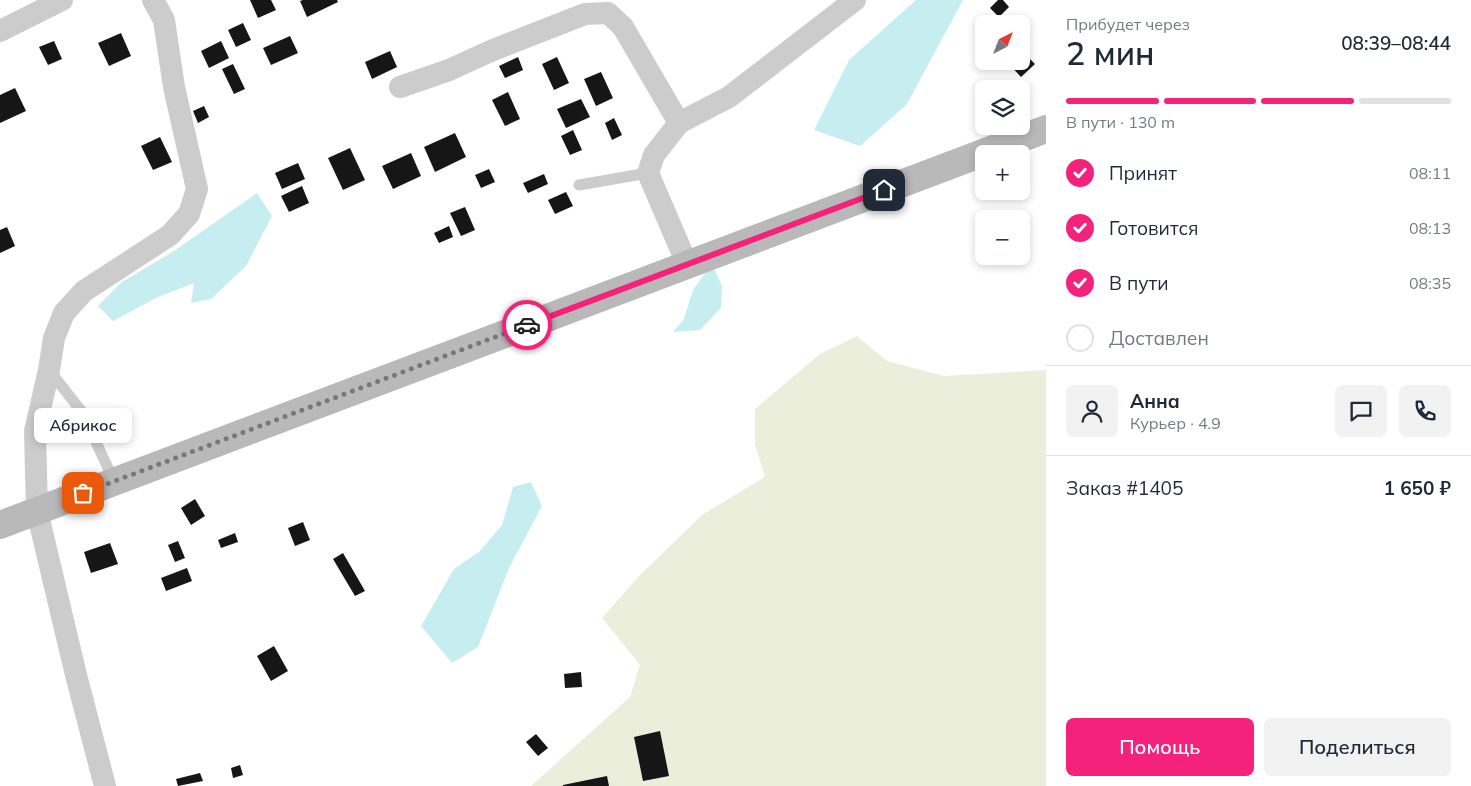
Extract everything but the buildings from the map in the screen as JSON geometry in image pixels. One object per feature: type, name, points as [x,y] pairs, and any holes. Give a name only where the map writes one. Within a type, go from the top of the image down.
[{"type":"main road","points":[[0,525],[1046,129]]},
{"type":"street","points":[[0,31],[62,0]]},
{"type":"street","points":[[105,786],[76,675],[37,511],[35,431],[49,370],[54,338],[64,313],[84,291],[170,235],[189,214],[197,189],[174,86],[164,20],[153,0]]},
{"type":"street","points":[[687,264],[648,173],[654,155],[679,123],[729,97],[855,0]]},
{"type":"street","points":[[400,87],[449,70],[493,50],[585,14],[608,13],[623,27],[679,123]]},
{"type":"lane","points":[[579,185],[648,173]]},
{"type":"lane","points":[[49,370],[82,412],[114,481]]},
{"type":"green space","points":[[857,336],[887,361],[944,376],[1046,370],[1046,786],[531,786],[630,697],[640,665],[602,618],[639,576],[702,515],[765,477],[755,445],[755,409],[820,354]]},
{"type":"water","points":[[916,0],[963,0],[907,104],[860,146],[814,130],[849,60]]},
{"type":"water","points":[[257,193],[272,216],[246,266],[211,299],[191,303],[194,283],[158,297],[113,321],[98,306],[122,282],[174,251]]},
{"type":"water","points":[[712,264],[722,286],[721,308],[700,330],[673,332],[684,319],[693,290]]},
{"type":"water","points":[[531,482],[542,506],[509,568],[478,647],[452,663],[421,626],[454,569],[479,552],[502,525],[513,487]]},
{"type":"way so far","points":[[83,493],[527,325]]},
{"type":"place","name":"Абрикос","points":[[83,493]]},
{"type":"route","points":[[527,325],[884,190]]}]
